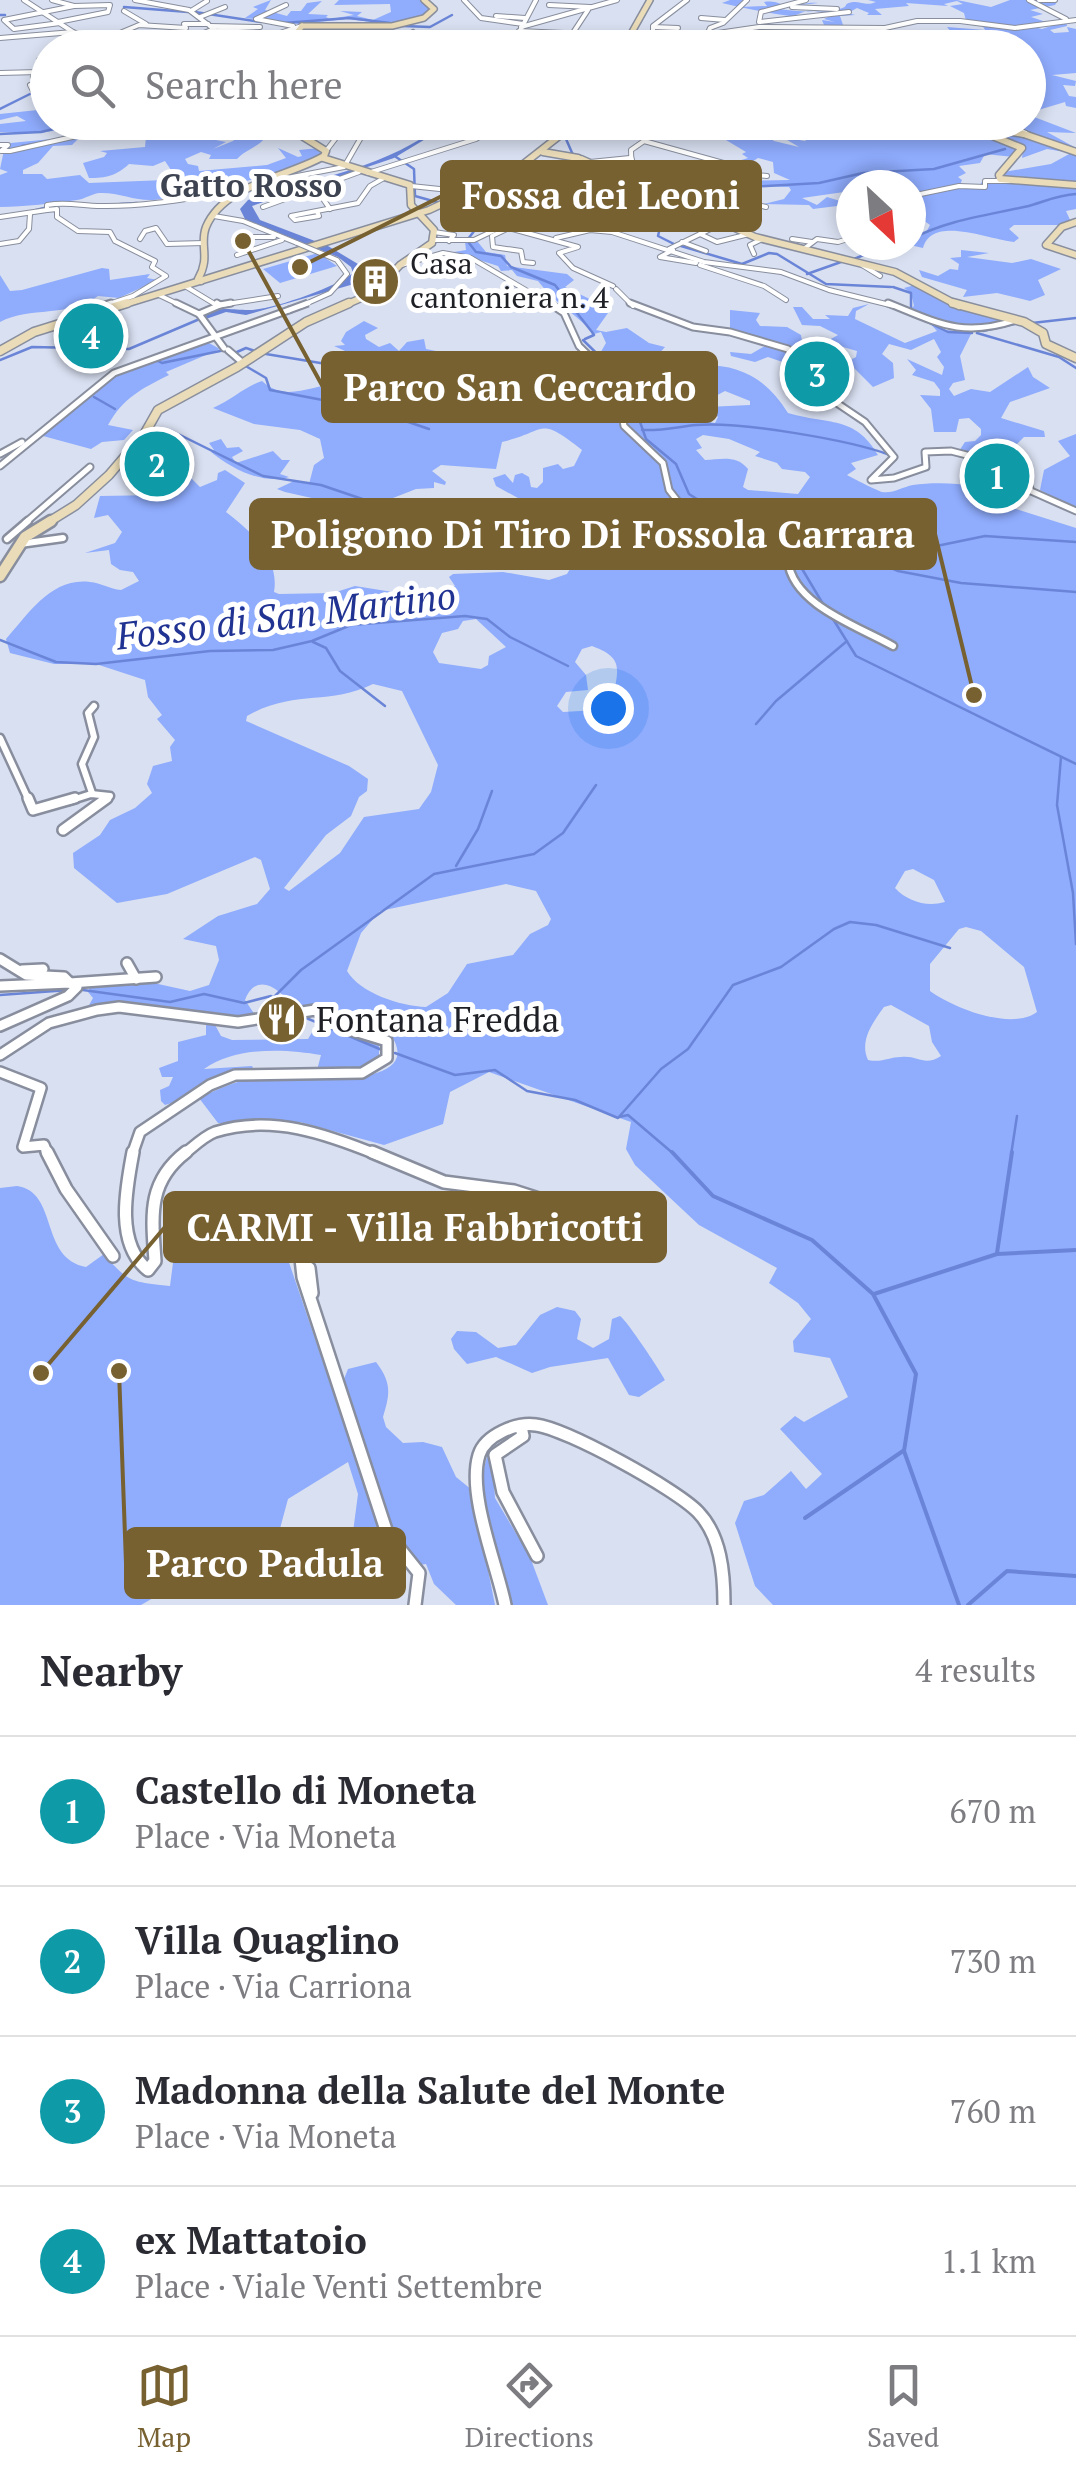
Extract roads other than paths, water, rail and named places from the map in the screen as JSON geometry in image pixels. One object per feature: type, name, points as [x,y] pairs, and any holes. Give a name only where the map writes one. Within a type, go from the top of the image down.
[{"type":"main road","points":[[294,30],[422,20],[432,13],[433,7],[424,0]]},
{"type":"main road","points":[[632,30],[650,0]]},
{"type":"main road","points":[[0,576],[18,543],[100,483],[145,433],[158,410],[306,322],[374,292],[433,236],[410,201],[414,186],[352,170],[324,154],[314,140]]},
{"type":"main road","points":[[0,353],[34,332],[444,204],[472,192],[558,140]]},
{"type":"main road","points":[[1002,140],[1022,148],[999,175],[1010,181],[1053,180],[1076,185]]},
{"type":"main road","points":[[1044,140],[1076,152]]},
{"type":"main road","points":[[543,152],[579,159],[762,239],[808,245],[904,275],[956,305],[1023,322],[1043,333],[1046,344],[1076,358]]},
{"type":"main road","points":[[204,278],[208,264],[204,231],[214,216],[244,188],[324,154]]},
{"type":"main road","points":[[1076,222],[1062,227],[1046,245],[1076,255]]},
{"type":"street","points":[[24,0],[33,4],[52,0],[74,10]]},
{"type":"street","points":[[134,0],[190,11],[207,24]]},
{"type":"street","points":[[190,11],[207,0]]},
{"type":"street","points":[[464,0],[481,18],[548,30]]},
{"type":"street","points":[[520,30],[536,0]]},
{"type":"street","points":[[521,27],[617,0]]},
{"type":"street","points":[[653,27],[686,0]]},
{"type":"street","points":[[709,30],[747,0]]},
{"type":"street","points":[[760,22],[760,12],[806,0]]},
{"type":"street","points":[[827,8],[840,0]]},
{"type":"street","points":[[1030,0],[1076,20]]},
{"type":"street","points":[[1038,0],[1056,0]]},
{"type":"street","points":[[33,4],[33,10],[69,30]]},
{"type":"street","points":[[286,4],[256,19],[295,27]]},
{"type":"street","points":[[48,17],[74,10],[82,5],[110,6],[108,12],[59,23],[12,29],[4,20],[74,10]]},
{"type":"street","points":[[82,5],[88,8]]},
{"type":"street","points":[[549,5],[591,8]]},
{"type":"street","points":[[778,6],[838,9]]},
{"type":"street","points":[[200,30],[210,16],[225,7]]},
{"type":"street","points":[[576,30],[591,8]]},
{"type":"street","points":[[124,11],[146,24],[179,30],[186,28],[181,22],[207,24],[260,27],[207,24],[189,18]]},
{"type":"street","points":[[736,30],[760,22],[849,12]]},
{"type":"street","points":[[736,30],[818,25],[885,28],[952,20],[1015,28],[1074,12]]},
{"type":"street","points":[[496,16],[525,18]]},
{"type":"street","points":[[701,18],[725,20]]},
{"type":"street","points":[[132,30],[146,24]]},
{"type":"street","points":[[286,30],[295,27]]},
{"type":"street","points":[[653,27],[678,28]]},
{"type":"street","points":[[0,39],[30,36]]},
{"type":"street","points":[[0,73],[30,71]]},
{"type":"street","points":[[0,145],[8,145],[1,151],[6,153],[34,144],[68,140]]},
{"type":"street","points":[[324,154],[334,140]]},
{"type":"street","points":[[352,170],[360,140]]},
{"type":"street","points":[[368,172],[475,140]]},
{"type":"street","points":[[642,140],[630,158],[638,174],[660,182],[666,180],[664,173],[767,176]]},
{"type":"street","points":[[650,140],[728,164],[713,176]]},
{"type":"street","points":[[579,159],[630,158]]},
{"type":"street","points":[[399,163],[393,176],[399,180]]},
{"type":"street","points":[[262,182],[352,170]]},
{"type":"street","points":[[263,207],[352,170]]},
{"type":"street","points":[[594,180],[612,174]]},
{"type":"street","points":[[292,196],[295,220],[318,217],[316,211],[361,202],[370,186],[384,178]]},
{"type":"street","points":[[926,193],[959,186],[984,187],[985,181],[1010,181]]},
{"type":"street","points":[[556,238],[590,230],[615,230],[648,206],[660,182]]},
{"type":"street","points":[[414,186],[498,195],[590,230]]},
{"type":"street","points":[[314,187],[330,209]]},
{"type":"street","points":[[0,217],[30,214],[68,202],[99,206],[156,202],[244,188]]},
{"type":"street","points":[[638,199],[633,194],[654,194]]},
{"type":"street","points":[[638,213],[620,205],[654,194]]},
{"type":"street","points":[[711,218],[736,210],[715,200]]},
{"type":"street","points":[[733,206],[742,201],[766,207]]},
{"type":"street","points":[[47,208],[57,209],[57,217],[78,231],[110,232],[115,241],[153,259],[152,266],[166,276],[145,290],[96,308],[102,312]]},
{"type":"street","points":[[668,214],[688,208]]},
{"type":"street","points":[[0,244],[19,240],[29,229],[30,214]]},
{"type":"street","points":[[0,466],[114,373],[289,310],[338,288],[346,278],[345,267],[337,260],[248,222],[214,216]]},
{"type":"street","points":[[560,216],[612,222],[609,227],[615,230],[706,250]]},
{"type":"street","points":[[676,246],[701,262],[680,264],[660,257],[676,246],[723,223]]},
{"type":"street","points":[[140,239],[144,231],[156,228],[167,244],[204,243]]},
{"type":"street","points":[[433,236],[468,241],[509,228],[556,238],[579,248],[560,251],[569,265],[614,288],[634,307],[703,330],[730,332],[788,350],[800,367],[820,375],[825,395],[865,422],[894,457],[871,480],[894,478],[926,467],[925,452],[950,451],[1021,468],[1030,491],[1076,510]]},
{"type":"street","points":[[509,228],[492,236],[492,246],[521,252],[523,262],[534,263]]},
{"type":"street","points":[[700,234],[716,242],[749,234]]},
{"type":"street","points":[[250,237],[268,236],[310,248]]},
{"type":"street","points":[[792,238],[808,245],[836,243]]},
{"type":"street","points":[[754,254],[750,246],[762,239]]},
{"type":"street","points":[[237,255],[282,240]]},
{"type":"street","points":[[400,265],[447,252],[490,266],[564,314],[616,382],[624,426],[663,462],[669,490],[680,504],[758,534],[788,561],[793,586],[801,593],[893,646]]},
{"type":"street","points":[[687,256],[712,264],[782,272],[820,288],[877,299],[958,329],[986,330],[1023,322]]},
{"type":"street","points":[[858,262],[880,276]]},
{"type":"street","points":[[696,263],[724,274],[747,277],[786,300]]},
{"type":"street","points":[[187,285],[220,305]]},
{"type":"street","points":[[159,294],[200,317],[213,338],[242,363]]},
{"type":"street","points":[[200,317],[220,305],[278,296]]},
{"type":"street","points":[[0,454],[62,417]]},
{"type":"street","points":[[3,539],[90,467]]},
{"type":"street","points":[[3,539],[18,543],[62,538]]},
{"type":"street","points":[[0,561],[12,557]]},
{"type":"street","points":[[92,793],[80,762],[84,748],[94,737],[88,714],[94,706]]},
{"type":"street","points":[[0,738],[33,810],[45,810],[92,793],[110,796],[63,830]]},
{"type":"street","points":[[0,959],[37,978],[64,978],[76,991],[0,1026]]},
{"type":"street","points":[[127,963],[136,979]]},
{"type":"street","points":[[18,970],[43,969]]},
{"type":"street","points":[[0,986],[156,977]]},
{"type":"street","points":[[0,1055],[49,1023],[119,1007],[238,1022],[315,1010],[340,1026],[383,1036],[388,1044],[387,1058],[362,1073],[235,1075],[201,1090],[147,1126],[136,1140],[124,1193],[134,1259],[148,1270],[156,1261],[152,1211],[164,1169],[212,1132],[248,1126],[295,1127],[330,1135],[444,1182],[514,1191],[559,1204],[565,1215],[558,1220],[502,1214],[454,1223],[427,1222],[384,1206],[346,1206],[312,1222],[299,1240],[299,1262],[387,1532],[419,1573],[416,1605]]},
{"type":"street","points":[[0,1072],[32,1081],[41,1088],[42,1099],[24,1126],[23,1147],[44,1145],[51,1170],[85,1212],[113,1256]]},
{"type":"street","points":[[309,1268],[311,1298]]},
{"type":"street","points":[[505,1605],[477,1482],[482,1448],[497,1435],[521,1426],[539,1425],[672,1492],[696,1509],[714,1537],[724,1563],[724,1605]]},
{"type":"street","points":[[521,1426],[523,1436],[496,1455],[497,1470],[502,1492],[537,1556]]},
{"type":"waterway","points":[[124,7],[188,12]]},
{"type":"waterway","points":[[195,12],[261,22]]},
{"type":"waterway","points":[[0,15],[5,15]]},
{"type":"waterway","points":[[403,26],[430,27],[452,15]]},
{"type":"waterway","points":[[284,23],[349,18],[390,23]]},
{"type":"waterway","points":[[370,30],[374,28]]},
{"type":"waterway","points":[[0,109],[30,94]]},
{"type":"waterway","points":[[0,134],[30,133]]},
{"type":"waterway","points":[[566,140],[573,155]]},
{"type":"waterway","points":[[22,146],[39,143]]},
{"type":"waterway","points":[[667,182],[713,189],[819,183],[863,173],[934,169],[1005,149]]},
{"type":"waterway","points":[[396,157],[414,169],[415,196],[440,203]]},
{"type":"waterway","points":[[577,161],[597,169]]},
{"type":"waterway","points":[[611,176],[626,188],[610,193],[573,191],[568,195],[623,208]]},
{"type":"waterway","points":[[260,185],[282,188]]},
{"type":"waterway","points":[[926,233],[1076,194]]},
{"type":"waterway","points":[[120,204],[137,203]]},
{"type":"waterway","points":[[448,205],[479,214],[478,226],[468,239]]},
{"type":"waterway","points":[[628,207],[644,205]]},
{"type":"waterway","points":[[650,206],[663,215],[658,236],[674,244]]},
{"type":"waterway","points":[[36,210],[44,208]]},
{"type":"waterway","points":[[469,243],[476,252],[501,256],[511,267],[555,285],[594,335],[585,339]]},
{"type":"waterway","points":[[681,246],[742,264],[769,253],[777,254],[809,273]]},
{"type":"waterway","points":[[809,273],[841,262]]},
{"type":"waterway","points":[[809,273],[826,284],[891,287]]},
{"type":"waterway","points":[[893,287],[911,293],[911,310]]},
{"type":"waterway","points":[[913,315],[948,332],[972,333]]},
{"type":"waterway","points":[[0,360],[32,347],[129,349],[202,318]]},
{"type":"waterway","points":[[1032,323],[1076,318]]},
{"type":"waterway","points":[[983,331],[1019,323]]},
{"type":"waterway","points":[[977,333],[1059,357],[1076,368]]},
{"type":"waterway","points":[[583,340],[626,382],[643,430]]},
{"type":"waterway","points":[[237,352],[246,348],[255,351]]},
{"type":"waterway","points":[[156,360],[162,363],[225,350]]},
{"type":"waterway","points":[[266,354],[417,379]]},
{"type":"waterway","points":[[244,365],[266,378],[270,390],[370,409],[429,429]]},
{"type":"waterway","points":[[628,385],[666,388]]},
{"type":"waterway","points":[[94,397],[115,409]]},
{"type":"waterway","points":[[643,430],[738,426],[822,438],[890,455]]},
{"type":"waterway","points":[[170,430],[263,476],[321,485],[389,508],[450,515],[481,527]]},
{"type":"waterway","points":[[643,430],[646,439],[676,464],[689,494],[711,508],[752,521],[776,535],[792,552],[823,604]]},
{"type":"waterway","points":[[840,550],[855,544],[922,549],[985,536],[1076,542]]},
{"type":"waterway","points":[[795,557],[854,551],[898,571],[961,583],[1076,592]]},
{"type":"waterway","name":"Fosso di San Martino","points":[[0,640],[56,662],[96,664],[210,651],[273,650],[312,641],[351,625],[465,616],[487,619],[510,637],[568,666]]},
{"type":"waterway","points":[[833,619],[847,641]]},
{"type":"waterway","points":[[756,724],[776,701],[847,641]]},
{"type":"waterway","points":[[847,641],[856,656],[1076,764]]},
{"type":"waterway","points":[[313,642],[326,648],[340,671],[385,706]]},
{"type":"waterway","points":[[1061,757],[1057,805],[1073,893],[1076,944]]},
{"type":"waterway","points":[[274,997],[301,970],[434,874],[534,854],[563,833],[596,785]]},
{"type":"waterway","points":[[456,866],[478,829],[492,791]]},
{"type":"waterway","points":[[395,1053],[455,1075],[495,1070],[527,1091],[575,1100],[618,1118],[661,1069],[688,1049],[733,985],[781,967],[834,929],[850,922],[876,925],[950,948]]},
{"type":"waterway","points":[[0,995],[69,990]]},
{"type":"waterway","points":[[83,990],[170,1002],[204,994],[244,1003],[271,996],[290,1008]]},
{"type":"waterway","points":[[304,1017],[382,1050]]},
{"type":"waterway","points":[[619,1117],[628,1115],[674,1154]]},
{"type":"waterway","points":[[1011,1155],[1017,1116]]},
{"type":"waterway","points":[[997,1253],[1012,1152]]},
{"type":"waterway","points":[[674,1154],[713,1196],[812,1240],[873,1294],[916,1374],[904,1451],[959,1605]]},
{"type":"waterway","points":[[874,1294],[997,1254],[1076,1250]]},
{"type":"waterway","points":[[805,1518],[903,1451]]},
{"type":"waterway","points":[[968,1605],[1007,1571],[1076,1576]]},
{"type":"place","name":"Parco San Ceccardo","points":[[243,241]]},
{"type":"place","name":"Fossa dei Leoni","points":[[300,267]]},
{"type":"place","name":"Casa cantoniera n. 4","points":[[375,281]]},
{"type":"place","name":"ex Mattatoio","points":[[91,336]]},
{"type":"place","name":"Madonna della Salute del Monte","points":[[817,374]]},
{"type":"place","name":"Villa Quaglino","points":[[157,464]]},
{"type":"place","name":"Castello di Moneta","points":[[997,476]]},
{"type":"place","name":"Poligono Di Tiro Di Fossola Carrara","points":[[974,695]]},
{"type":"place","name":"Fontana Fredda","points":[[281,1020]]},
{"type":"place","name":"Parco Padula","points":[[119,1371]]},
{"type":"place","name":"CARMI - Villa Fabbricotti","points":[[41,1373]]},
{"type":"district","name":"Gatto Rosso","points":[[251,186]]}]
